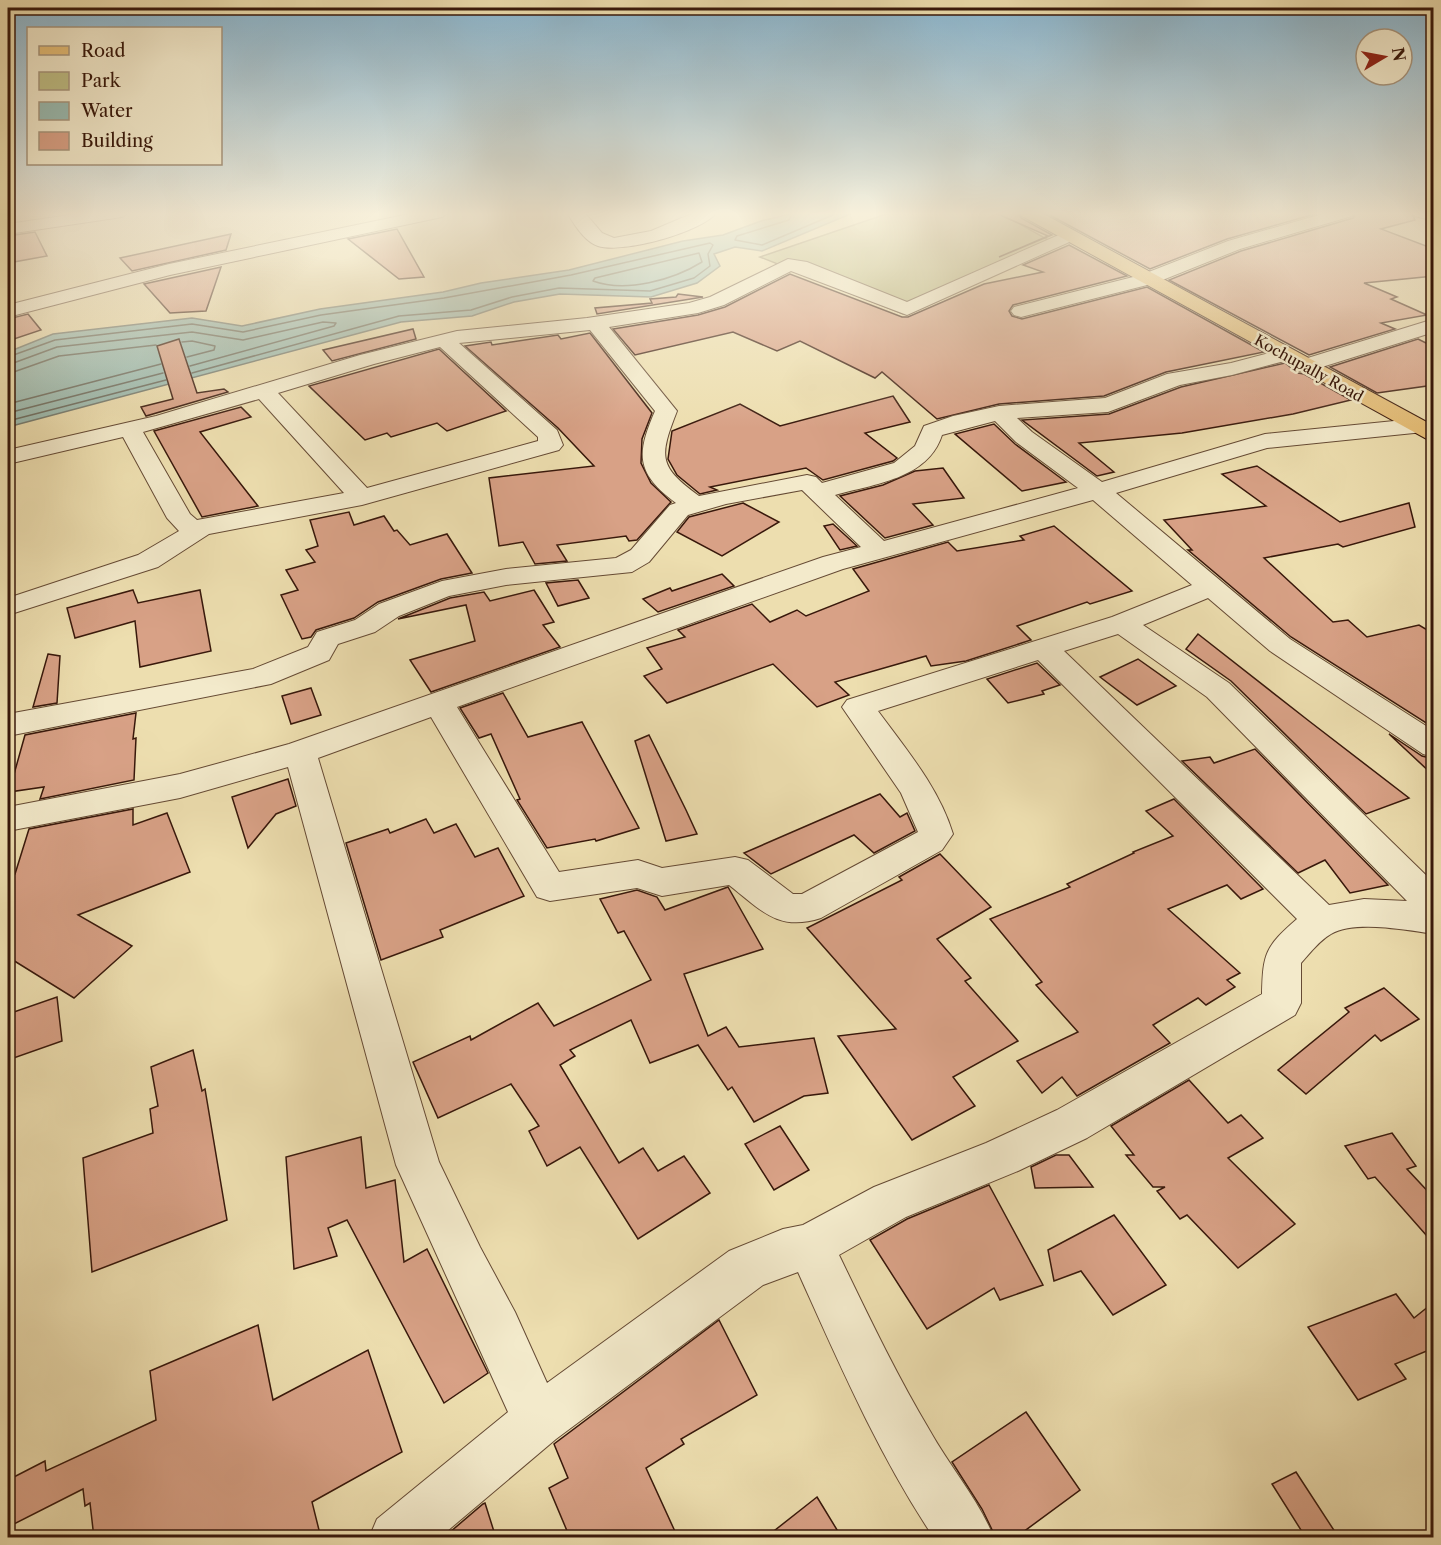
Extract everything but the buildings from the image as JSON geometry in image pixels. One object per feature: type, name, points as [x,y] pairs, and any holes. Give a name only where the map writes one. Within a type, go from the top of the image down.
[{"type":"main road","name":"Kochupally Road","points":[[1157,284],[1424,431]]},
{"type":"street","points":[[8,311],[114,284]]},
{"type":"street","points":[[8,457],[130,429],[265,392],[367,359],[444,340],[595,323],[691,309],[717,301],[750,284]]},
{"type":"street","points":[[845,284],[907,309],[962,284]]},
{"type":"street","points":[[1021,311],[1128,284]]},
{"type":"street","points":[[595,323],[666,411],[651,445],[655,470],[668,485],[695,505]]},
{"type":"street","points":[[1306,366],[1434,325]]},
{"type":"street","points":[[130,429],[180,518],[189,526],[201,528],[362,497],[551,445],[549,435],[444,340]]},
{"type":"street","points":[[817,492],[903,468],[926,449],[932,431],[961,421],[999,413],[1108,405],[1175,379],[1232,369],[1285,355]]},
{"type":"street","points":[[265,392],[362,497]]},
{"type":"street","points":[[999,413],[1024,437],[1098,490],[1280,645],[1434,746]]},
{"type":"street","points":[[8,819],[180,786],[300,752],[833,563],[1265,441],[1424,431]]},
{"type":"street","points":[[8,725],[260,677],[319,653],[327,638],[365,626],[388,610],[442,589],[506,577],[622,566],[640,555],[679,510],[807,482],[880,551]]},
{"type":"street","points":[[8,606],[148,561],[201,528]]},
{"type":"street","points":[[440,703],[550,887],[638,874],[662,882],[735,870],[786,909],[808,908],[930,841],[936,834],[934,824],[923,804],[858,707],[1122,623],[1211,587]]},
{"type":"street","points":[[1122,623],[1218,690],[1434,906]]},
{"type":"street","points":[[1043,648],[1322,921]]},
{"type":"street","points":[[300,752],[418,1165],[463,1263],[498,1329],[538,1421]]},
{"type":"street","points":[[396,1538],[538,1421],[746,1269],[783,1252],[810,1245],[858,1222],[890,1202],[1002,1157],[1072,1124],[1126,1095],[1281,1003],[1282,958],[1322,921],[1365,914],[1403,914],[1434,920]]},
{"type":"street","points":[[810,1245],[878,1392],[934,1490],[967,1538]]},
{"type":"green space","points":[[828,284],[965,284],[903,314]]},
{"type":"water","points":[[476,284],[693,284],[651,297],[560,294],[514,302],[472,316],[401,322],[8,427],[8,352],[53,334],[192,318],[242,326],[320,309],[443,292]]}]
